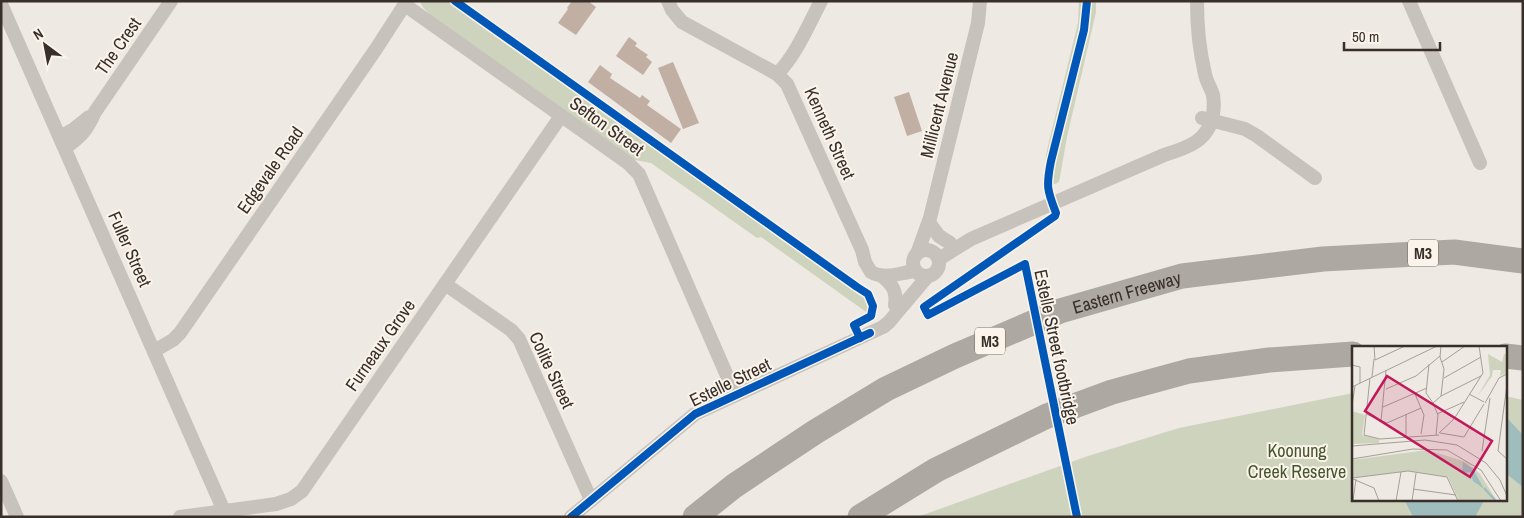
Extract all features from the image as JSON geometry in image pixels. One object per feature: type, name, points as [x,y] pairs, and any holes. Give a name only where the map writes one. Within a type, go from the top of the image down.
[{"type":"highway","name":"Eastern Freeway","points":[[695,517],[734,486],[815,432],[886,389],[955,356],[1060,311],[1182,276],[1323,258],[1454,252],[1523,261]]},
{"type":"highway","points":[[860,517],[936,470],[1047,416],[1112,392],[1189,370],[1268,360],[1352,354]]},
{"type":"highway","points":[[1506,356],[1523,358]]},
{"type":"street","name":"The Crest","points":[[62,143],[84,133],[95,112],[172,1]]},
{"type":"street","name":"Kenneth Street","points":[[668,1],[672,10],[682,22],[777,74],[787,84],[862,250],[865,262],[871,272],[882,277]]},
{"type":"street","points":[[777,74],[784,68],[821,1]]},
{"type":"street","name":"Millicent Avenue","points":[[924,262],[930,221],[978,23],[980,1]]},
{"type":"street","points":[[1197,1],[1198,43],[1205,77],[1204,107],[1207,120],[1245,129],[1315,178]]},
{"type":"street","points":[[1409,1],[1480,163]]},
{"type":"street","name":"Sefton Street","points":[[406,3],[632,166],[639,174],[735,394]]},
{"type":"street","name":"Edgevale Road","points":[[154,351],[173,340],[180,333],[406,3]]},
{"type":"street","name":"Fuller Street","points":[[1,4],[224,511]]},
{"type":"street","name":"Furneaux Grove","points":[[180,517],[284,502],[297,496],[302,491],[561,116]]},
{"type":"street","name":"Estelle Street","points":[[571,517],[695,414],[735,394],[870,334],[890,322],[924,262],[971,239],[1164,155],[1191,135],[1207,120]]},
{"type":"street","points":[[930,221],[939,236],[950,243]]},
{"type":"street","name":"Estelle Street","points":[[870,334],[908,288],[924,262],[950,243],[971,239]]},
{"type":"street","name":"Kenneth Street","points":[[862,250],[874,264],[885,269],[924,262]]},
{"type":"street","points":[[882,277],[890,277],[924,262]]},
{"type":"street","points":[[882,277],[892,285],[896,295],[894,305]]},
{"type":"street","name":"Colite Street","points":[[445,284],[511,330],[519,339],[591,500]]},
{"type":"street","points":[[1,481],[17,517]]},
{"type":"green space","points":[[420,1],[461,1],[861,285],[869,314],[761,237],[757,238],[651,163],[635,160],[430,15]]},
{"type":"green space","points":[[1079,1],[1096,1],[1096,12],[1067,137],[1059,182],[1044,189],[1046,154],[1078,23]]},
{"type":"green space","name":"Koonung Creek Reserve","points":[[1352,393],[1352,500],[1506,500],[1506,396],[1523,400],[1523,517],[917,517],[1088,456],[1179,428]]},
{"type":"water","points":[[1506,418],[1523,435],[1523,487],[1506,475]]},
{"type":"water","points":[[1404,500],[1484,500],[1475,517],[1413,517]]},
{"type":"building","points":[[572,1],[588,1],[596,7],[576,35],[558,23]]},
{"type":"building","points":[[629,37],[637,43],[635,46],[648,55],[646,57],[652,62],[643,75],[616,56]]},
{"type":"building","points":[[673,62],[699,123],[683,129],[658,68]]},
{"type":"building","points":[[600,65],[612,74],[610,78],[640,98],[642,95],[650,101],[647,105],[681,129],[671,143],[588,82]]},
{"type":"building","points":[[909,92],[922,131],[907,136],[894,97]]},
{"type":"cycle path","points":[[455,1],[868,294],[873,306],[871,316],[854,325],[860,338]]},
{"type":"cycle path","name":"Estelle Street footbridge","points":[[1077,517],[1025,264],[928,315],[924,307],[1055,216],[1056,213],[1048,188],[1049,169],[1084,30],[1087,1]]},
{"type":"cycle path","points":[[571,517],[695,414],[870,333]]}]
